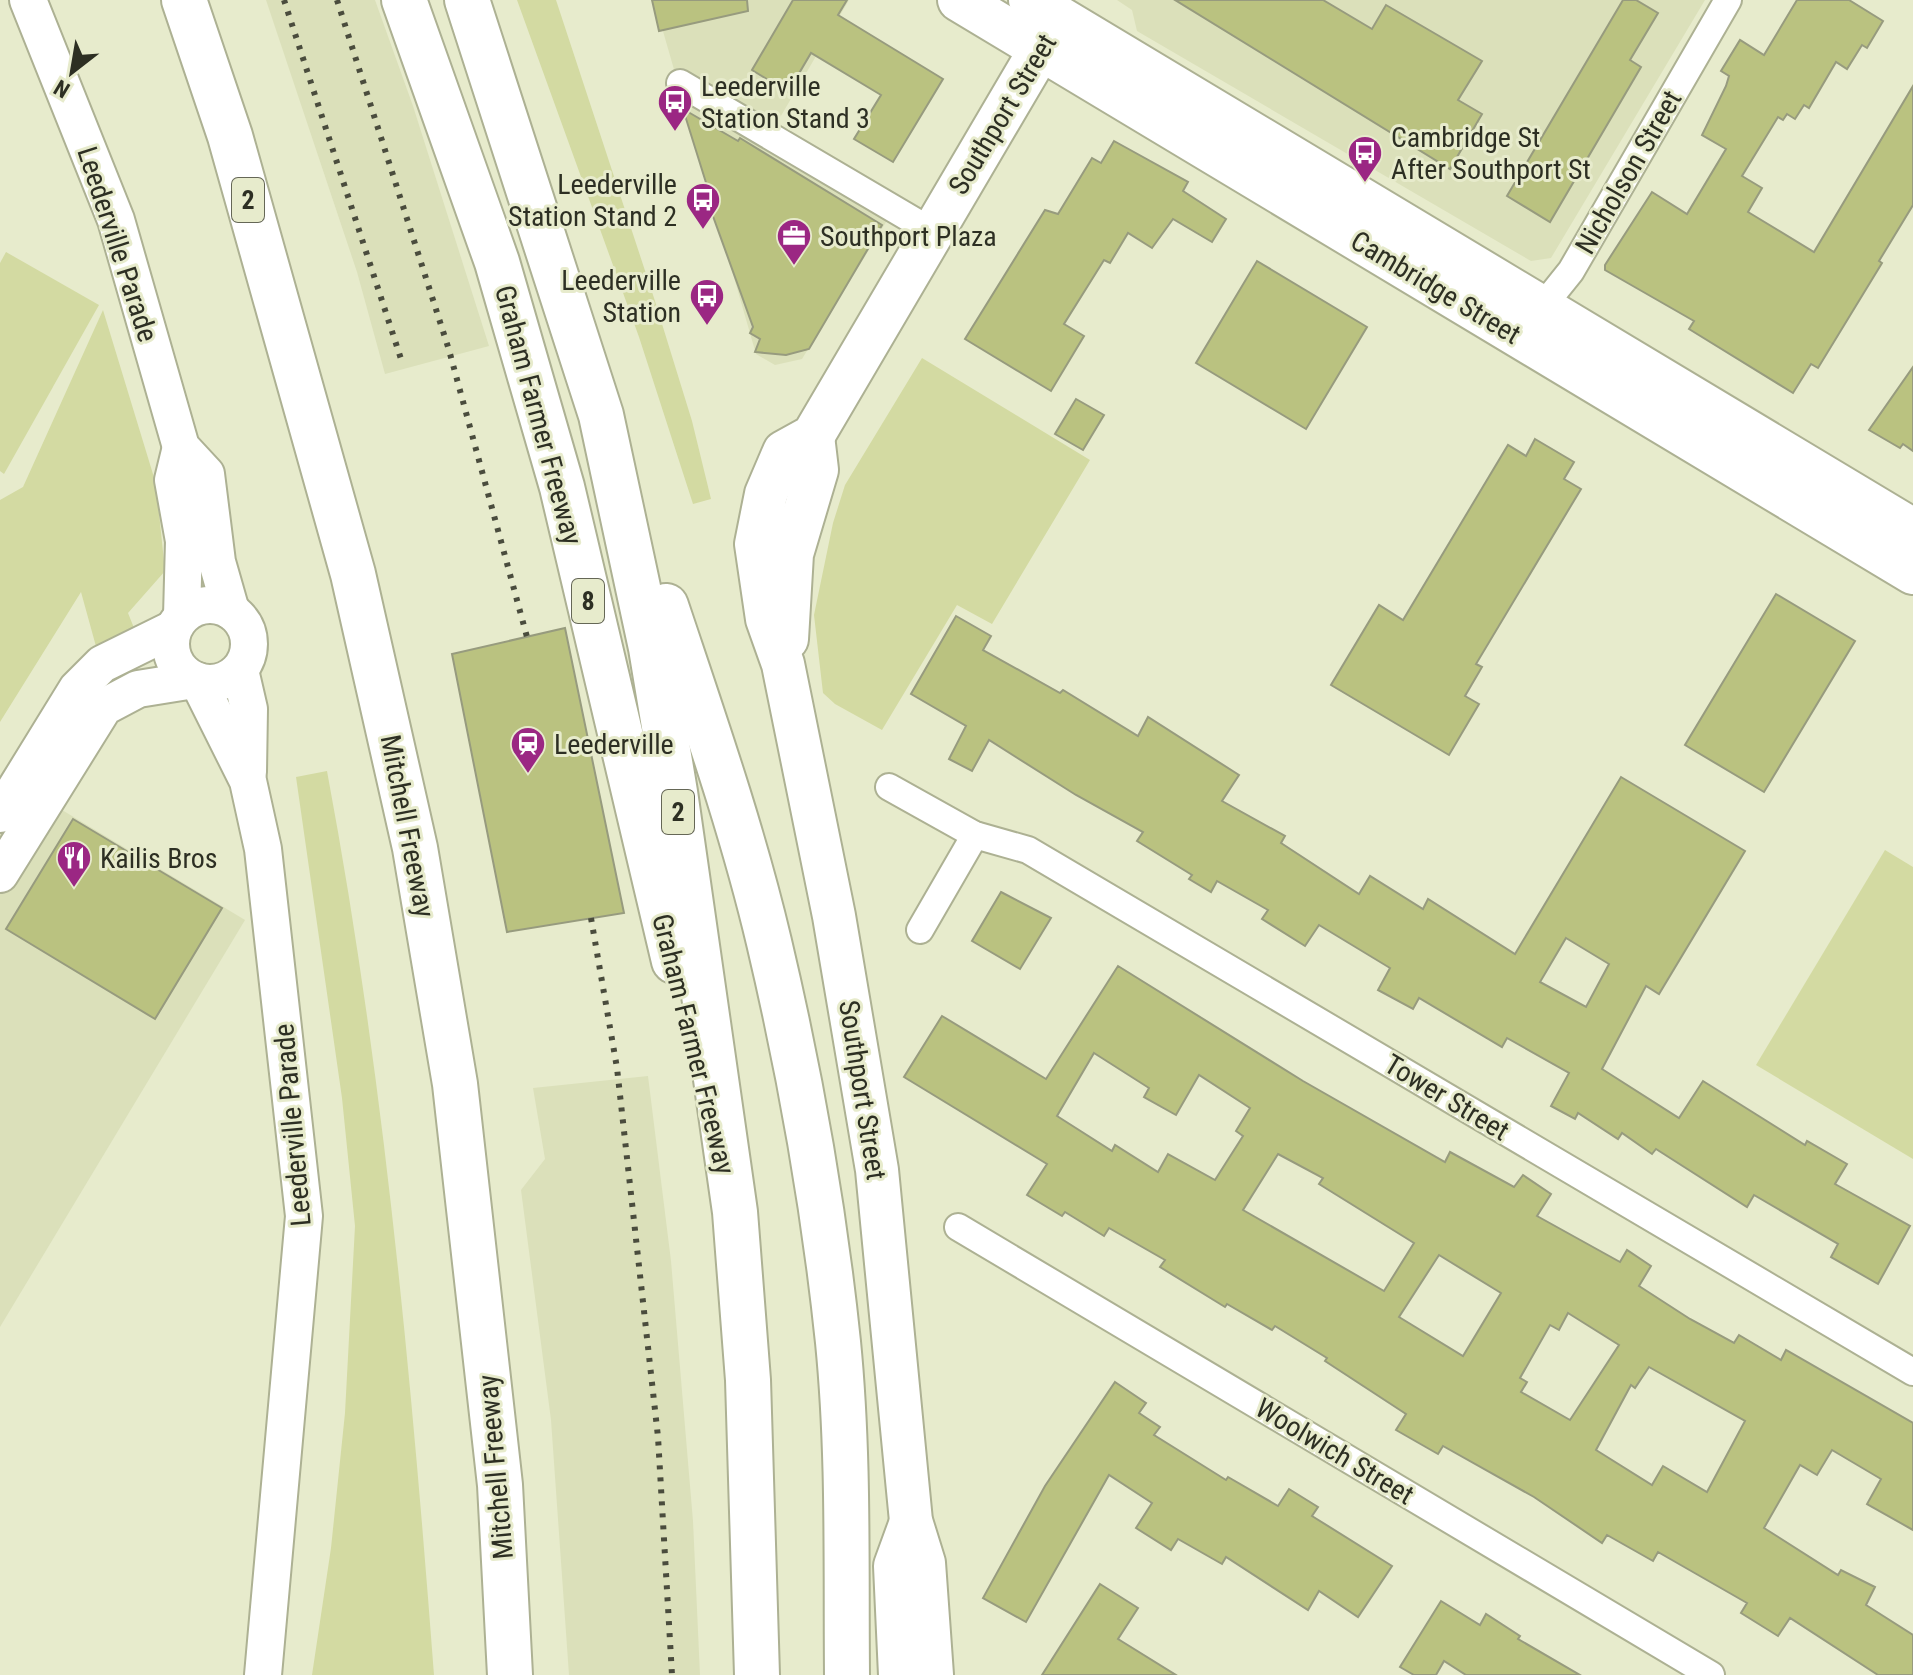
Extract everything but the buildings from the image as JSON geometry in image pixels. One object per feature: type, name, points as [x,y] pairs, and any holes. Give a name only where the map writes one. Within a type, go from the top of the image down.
[{"type":"highway","name":"Mitchell Freeway","points":[[184,0],[230,136],[353,574],[415,848],[460,1131],[500,1485],[510,1675]]},
{"type":"highway","name":"Graham Farmer Freeway","points":[[404,0],[497,262],[562,487],[735,1212]]},
{"type":"highway","name":"2","points":[[467,0],[601,415],[663,720],[735,1212],[748,1380],[757,1675]]},
{"type":"highway","points":[[601,415],[721,771],[769,941],[813,1156],[837,1341],[845,1438],[847,1675]]},
{"type":"main road","name":"Leederville Parade","points":[[28,0],[116,220],[181,447],[206,474],[217,562],[231,611]]},
{"type":"main road","name":"Cambridge Street","points":[[959,0],[1050,17],[1531,324],[1913,573]]},
{"type":"main road","name":"Southport Street","points":[[932,1675],[924,1563],[911,1521],[877,1170],[834,916],[783,664],[767,619],[756,544],[766,494],[784,452],[813,436],[933,232],[1050,17]]},
{"type":"main road","name":"Cambridge Street","points":[[1531,324],[1913,530]]},
{"type":"main road","name":"Leederville Parade","points":[[177,623],[184,541],[173,480],[181,447]]},
{"type":"main road","points":[[0,814],[77,689],[102,664],[205,605],[231,611],[246,627],[249,650],[240,670],[220,682],[196,680],[138,689],[104,707],[0,874]]},
{"type":"main road","points":[[177,623],[171,653],[184,673],[196,680]]},
{"type":"main road","name":"Leederville Parade","points":[[240,670],[249,709],[248,781],[263,849],[304,1216],[263,1675]]},
{"type":"main road","name":"Leederville Parade","points":[[196,680],[248,781]]},
{"type":"main road","name":"Southport Street","points":[[900,1675],[895,1566],[911,1521]]},
{"type":"main road","name":"Leederville Parade","points":[[253,1675],[269,1615]]},
{"type":"street","name":"Nicholson Street","points":[[1531,324],[1571,271],[1728,0]]},
{"type":"street","points":[[680,83],[933,232]]},
{"type":"street","name":"Tower Street","points":[[889,787],[975,835],[1028,850],[1913,1372]]},
{"type":"street","points":[[920,930],[975,835]]},
{"type":"street","name":"Woolwich Street","points":[[958,1227],[1711,1675]]},
{"type":"shaded area","points":[[266,0],[375,0],[413,106],[489,346],[385,374],[357,272]]},
{"type":"shaded area","points":[[517,0],[556,0],[654,298],[692,421],[711,499],[693,504],[639,337]]},
{"type":"shaded area","points":[[654,0],[849,0],[775,126],[899,201],[802,359],[775,365],[756,354]]},
{"type":"shaded area","points":[[1117,0],[1705,0],[1551,258],[1531,261],[1137,31],[1132,10]]},
{"type":"shaded area","points":[[6,252],[99,305],[4,474],[0,471],[0,263]]},
{"type":"shaded area","points":[[103,310],[156,484],[165,571],[128,613],[136,633],[97,650],[81,592],[0,722],[0,500],[23,487]]},
{"type":"shaded area","points":[[922,358],[1090,460],[992,624],[957,605],[882,730],[835,704],[823,693],[814,615],[833,523],[845,485]]},
{"type":"shaded area","points":[[327,771],[364,996],[393,1222],[434,1675],[312,1675],[331,1548],[345,1413],[355,1226],[342,1098],[296,777]]},
{"type":"shaded area","points":[[0,804],[57,807],[245,920],[0,1327]]},
{"type":"shaded area","points":[[1885,850],[1913,867],[1913,1159],[1756,1065]]},
{"type":"shaded area","points":[[648,1076],[671,1261],[693,1521],[700,1675],[569,1675],[551,1420],[521,1190],[545,1159],[533,1088]]},
{"type":"railway","points":[[284,0],[401,359]]},
{"type":"railway","points":[[337,0],[449,350],[527,637]]},
{"type":"railway","points":[[591,918],[617,1068],[658,1437],[672,1675]]},
{"type":"place","name":"Leederville Station Stand 3","points":[[675,133]]},
{"type":"place","name":"Cambridge St After Southport St","points":[[1365,184]]},
{"type":"place","name":"Leederville Station Stand 2","points":[[703,231]]},
{"type":"place","name":"Southport Plaza","points":[[794,267]]},
{"type":"place","name":"Leederville Station","points":[[707,327]]},
{"type":"place","name":"Leederville","points":[[528,775]]},
{"type":"place","name":"Kailis Bros","points":[[74,889]]}]
